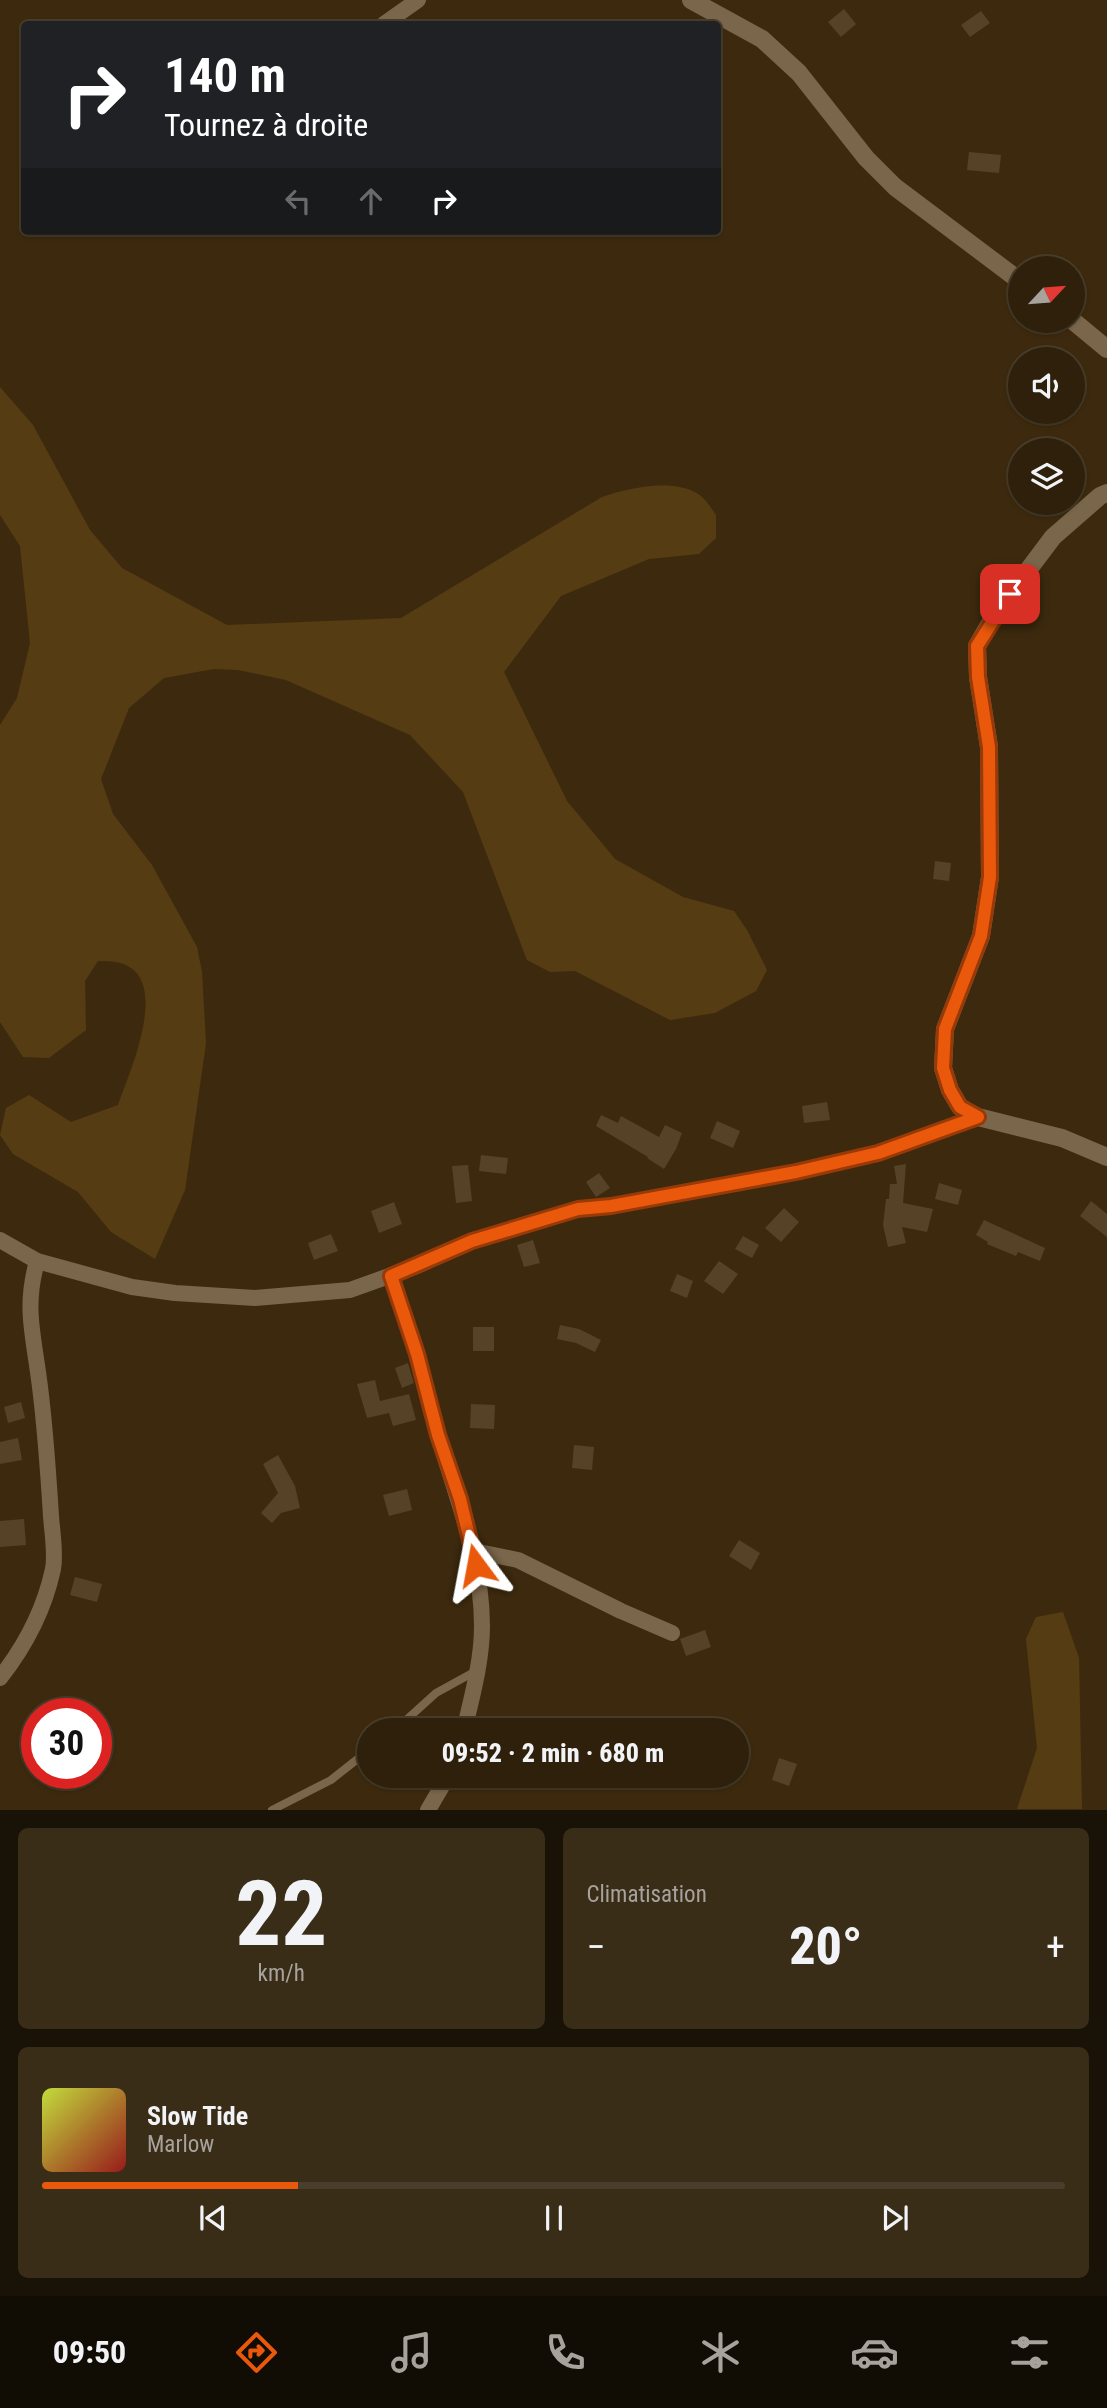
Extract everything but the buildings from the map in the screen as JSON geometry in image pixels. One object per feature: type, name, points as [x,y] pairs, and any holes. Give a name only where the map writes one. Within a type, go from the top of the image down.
[{"type":"street","points":[[388,21],[418,0]]},
{"type":"street","points":[[691,0],[762,38],[799,73],[866,158],[895,187],[1008,272]]},
{"type":"street","points":[[1085,331],[1107,349]]},
{"type":"street","points":[[1107,493],[1053,537],[996,613],[977,646],[978,677],[989,747],[990,877],[981,936],[945,1029],[943,1068],[950,1090],[960,1107],[978,1117],[1062,1138],[1107,1157]]},
{"type":"street","points":[[0,1240],[8,1249],[37,1261],[132,1287],[175,1293],[255,1298],[350,1290],[391,1276],[472,1241],[578,1209],[611,1206],[796,1172],[878,1153],[978,1117]]},
{"type":"street","points":[[0,1678],[25,1645],[42,1610],[54,1566],[48,1465],[29,1316],[30,1285],[37,1261]]},
{"type":"street","points":[[391,1276],[417,1354],[438,1435],[474,1551],[482,1627],[478,1671],[467,1718]]},
{"type":"street","points":[[474,1551],[518,1560],[672,1633]]},
{"type":"street","points":[[428,1810],[441,1788]]},
{"type":"lane","points":[[408,1718],[436,1693],[478,1671]]},
{"type":"lane","points":[[272,1810],[331,1780],[357,1759]]},
{"type":"shaded area","points":[[0,387],[33,425],[90,530],[122,568],[227,625],[401,618],[602,497],[650,486],[676,486],[701,496],[716,515],[716,538],[699,554],[649,559],[561,596],[504,672],[567,801],[615,859],[683,897],[734,911],[767,970],[756,991],[715,1013],[670,1020],[575,971],[550,972],[527,960],[463,792],[410,735],[286,680],[238,670],[214,669],[164,678],[129,708],[101,779],[113,814],[152,865],[197,947],[202,972],[206,1043],[185,1190],[155,1259],[111,1232],[78,1192],[13,1154],[0,1135],[6,1108],[29,1095],[71,1122],[118,1105],[137,1050],[146,1006],[144,987],[136,972],[120,963],[98,961],[85,981],[86,1030],[49,1058],[23,1057],[0,1022],[0,725],[17,698],[30,643],[20,546],[0,515]]},
{"type":"shaded area","points":[[1063,1612],[1079,1658],[1082,1809],[1017,1809],[1037,1748],[1026,1639],[1036,1617]]},
{"type":"route","points":[[476,1565],[460,1499],[391,1276],[472,1241],[578,1209],[611,1206],[796,1172],[878,1153],[978,1117],[960,1107],[950,1090],[943,1068],[945,1029],[981,936],[990,877],[989,747],[978,677],[977,646],[1010,594]]}]
